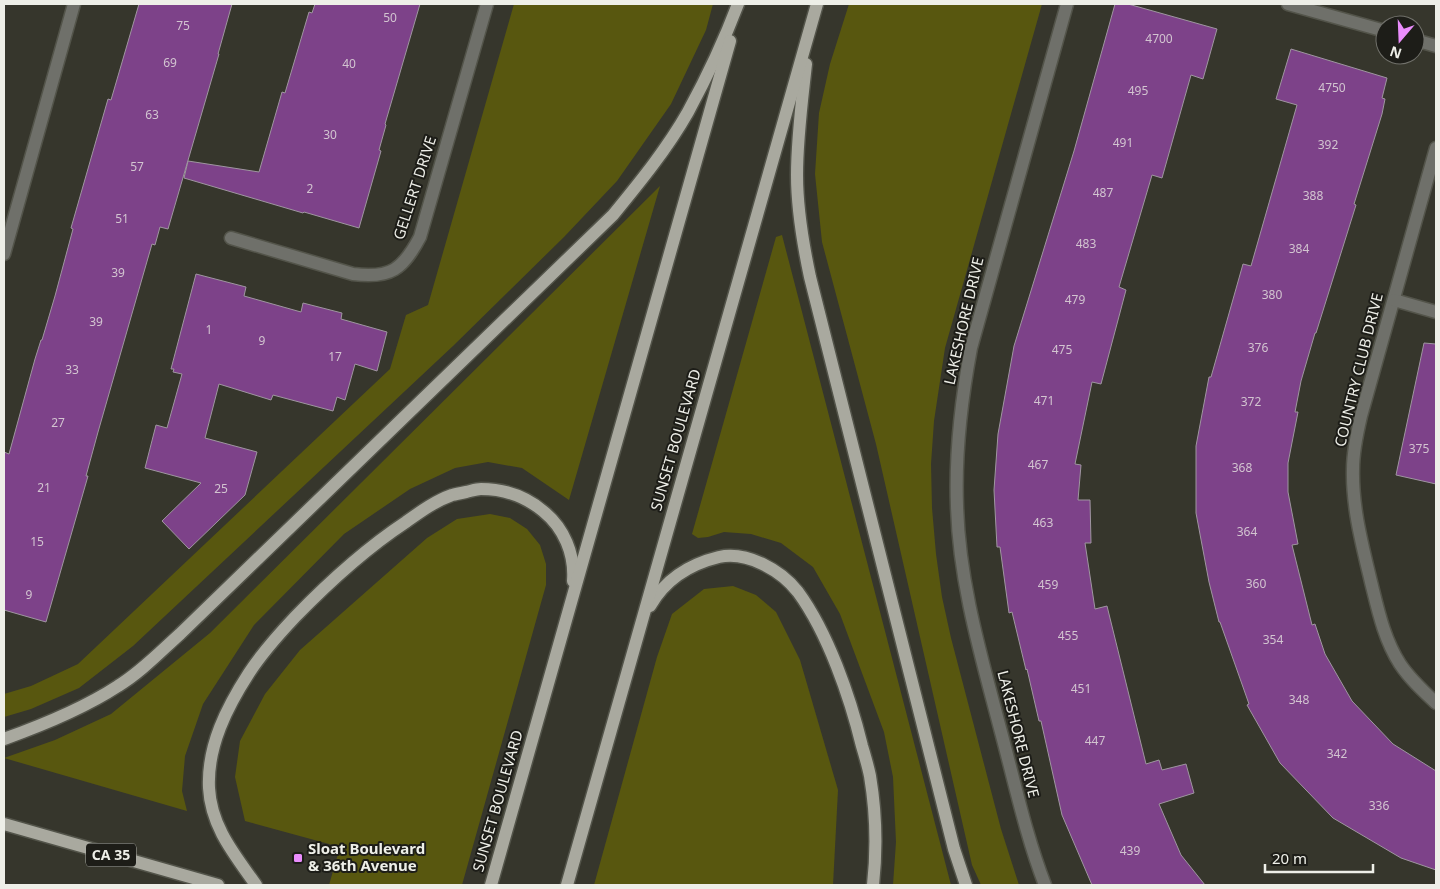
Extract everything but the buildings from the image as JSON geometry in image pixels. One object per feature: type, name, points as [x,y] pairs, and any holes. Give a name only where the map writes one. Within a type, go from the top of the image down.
[{"type":"main road","name":"SUNSET BOULEVARD","points":[[491,885],[739,4]]},
{"type":"main road","points":[[4,739],[84,706],[119,686],[150,662],[613,215],[642,181],[687,113],[739,4]]},
{"type":"main road","name":"SUNSET BOULEVARD","points":[[567,885],[816,4]]},
{"type":"main road","points":[[816,4],[807,52],[799,136],[798,206],[803,243],[954,849],[966,885]]},
{"type":"main road","points":[[256,885],[223,838],[214,815],[209,789],[210,763],[218,732],[232,702],[250,671],[280,632],[349,564],[421,511],[451,496],[480,489],[503,491],[523,497],[536,506],[553,519],[564,536],[571,555],[573,574],[572,599]]},
{"type":"main road","points":[[642,619],[654,599],[668,583],[684,570],[703,561],[728,555],[754,560],[778,572],[797,591],[828,646],[845,687],[870,774],[875,814],[876,858],[873,885]]},
{"type":"main road","name":"CA 35","points":[[4,824],[218,885]]},
{"type":"street","points":[[4,254],[74,4]]},
{"type":"street","name":"GELLERT DRIVE","points":[[231,238],[353,274],[371,276],[390,273],[402,264],[420,237],[487,4]]},
{"type":"street","name":"LAKESHORE DRIVE","points":[[1045,885],[1036,863],[975,632],[960,549],[956,467],[960,416],[971,348],[1067,4]]},
{"type":"street","points":[[1288,4],[1375,28]]},
{"type":"street","name":"COUNTRY CLUB DRIVE","points":[[1436,148],[1356,441],[1353,468],[1354,497],[1358,524],[1378,612],[1386,638],[1400,665],[1418,687],[1436,703]]},
{"type":"street","points":[[1394,300],[1436,312]]},
{"type":"shaded area","points":[[514,4],[713,4],[706,30],[671,104],[617,181],[564,237],[453,346],[133,646],[79,688],[31,709],[4,717],[4,694],[31,686],[78,664],[390,369],[406,315],[428,305]]},
{"type":"shaded area","points":[[849,4],[1042,4],[945,348],[934,421],[931,464],[932,508],[942,597],[1001,829],[1019,885],[981,885],[972,865],[876,444],[822,242],[815,174],[819,113],[830,64]]},
{"type":"shaded area","points":[[660,186],[569,500],[522,468],[488,462],[455,468],[410,489],[344,534],[254,625],[203,704],[185,756],[182,791],[187,811],[4,758],[55,740],[111,714],[210,633]]},
{"type":"shaded area","points":[[782,235],[951,885],[893,885],[896,842],[893,777],[884,732],[840,614],[813,567],[781,543],[751,534],[724,532],[698,538],[692,534],[776,237]]},
{"type":"shaded area","points":[[490,514],[510,518],[527,529],[540,545],[546,564],[546,585],[462,885],[329,885],[340,847],[245,821],[235,777],[240,741],[265,694],[300,650],[427,538],[457,519]]},
{"type":"shaded area","points":[[733,586],[756,595],[776,612],[800,660],[838,790],[833,885],[594,885],[657,657],[672,614],[704,589]]},
{"type":"place","name":"Sloat Boulevard & 36th Avenue","points":[[298,858]]}]
